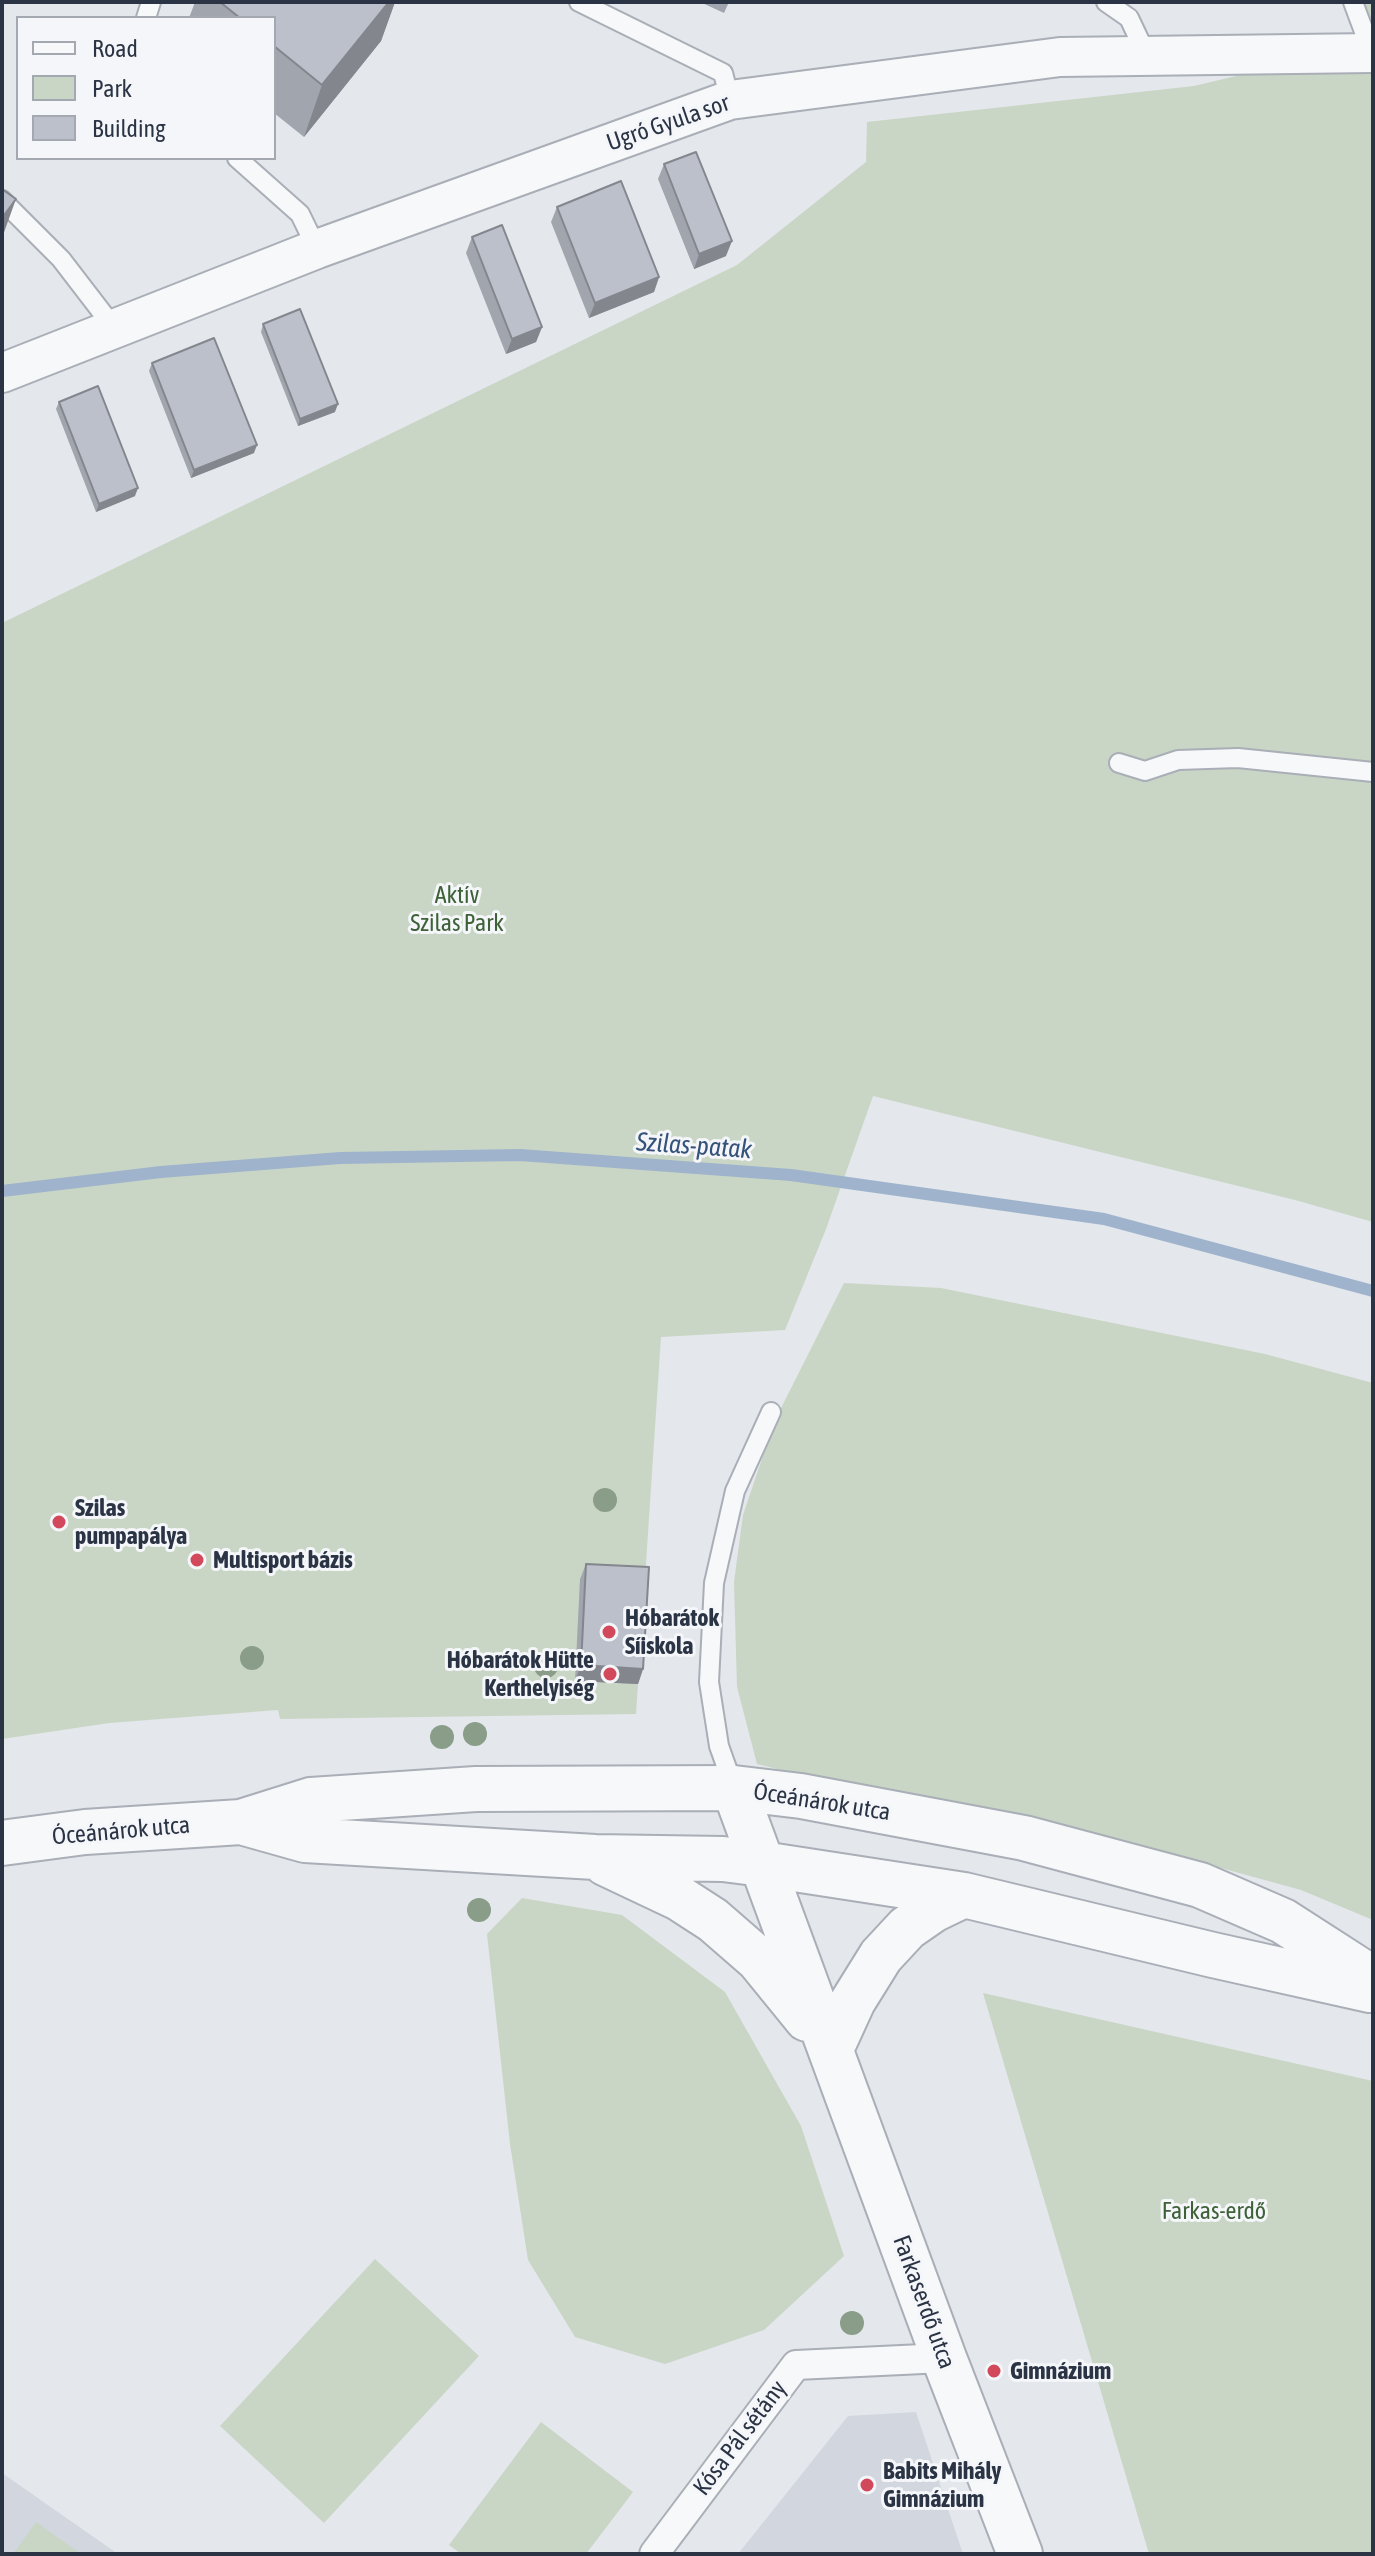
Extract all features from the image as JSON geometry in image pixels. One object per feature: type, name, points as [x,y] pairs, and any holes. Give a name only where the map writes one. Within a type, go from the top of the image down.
[{"type":"street","name":"Ugró Gyula sor","points":[[2,373],[317,249],[730,100],[1060,57],[1373,53]]},
{"type":"street","name":"Óceánárok utca","points":[[2,1843],[85,1832],[241,1822],[311,1800],[476,1789],[734,1788],[801,1796],[1024,1838],[1200,1885],[1283,1921],[1373,1979]]},
{"type":"street","name":"Farkaserdő utca","points":[[734,1788],[944,2358],[1020,2554]]},
{"type":"street","points":[[762,1864],[767,1832],[779,1811],[801,1796]]},
{"type":"street","name":"Óceánárok utca","points":[[241,1822],[305,1840],[595,1857],[723,1859],[762,1864],[964,1895],[1373,1990]]},
{"type":"street","name":"Farkaserdő utca","points":[[595,1857],[679,1898],[713,1920],[759,1960],[831,2049]]},
{"type":"street","points":[[831,2049],[853,2001],[881,1956],[907,1928],[933,1910],[964,1895]]},
{"type":"street","name":"Kósa Pál sétány","points":[[654,2554],[796,2365],[944,2358]]},
{"type":"lane","points":[[579,2],[723,73],[730,100]]},
{"type":"lane","points":[[1106,2],[1129,18],[1147,56]]},
{"type":"lane","points":[[1353,2],[1373,53]]},
{"type":"lane","points":[[239,160],[300,214],[317,249]]},
{"type":"lane","points":[[2,200],[61,259],[114,328]]},
{"type":"lane","points":[[1119,763],[1145,771],[1178,760],[1238,758],[1373,772]]},
{"type":"lane","points":[[734,1788],[719,1746],[709,1682],[714,1583],[735,1491],[771,1412]]},
{"type":"shaded area","name":"Babits Mihály Gimnázium","points":[[916,2412],[963,2554],[738,2554],[848,2416]]},
{"type":"shaded area","points":[[2,2473],[118,2554],[2,2554]]},
{"type":"green space","name":"Aktív Szilas Park","points":[[1355,2],[1373,2],[1373,1222],[873,1096],[826,1229],[785,1330],[661,1337],[636,1714],[280,1719],[278,1710],[109,1723],[2,1739],[2,623],[737,265],[866,162],[867,122],[1194,86],[1354,48]]},
{"type":"green space","points":[[844,1283],[941,1288],[1265,1354],[1373,1383],[1373,1920],[1301,1890],[1086,1831],[891,1797],[757,1764],[737,1687],[734,1582],[743,1515],[775,1420]]},
{"type":"green space","points":[[522,1898],[622,1915],[725,1992],[801,2126],[844,2256],[764,2330],[665,2364],[575,2337],[528,2260],[510,2144],[487,1934]]},
{"type":"green space","name":"Farkas-erdő","points":[[983,1993],[1373,2081],[1373,2554],[1149,2554]]},
{"type":"green space","points":[[375,2259],[479,2356],[324,2523],[220,2426]]},
{"type":"green space","points":[[541,2422],[633,2492],[586,2554],[461,2554],[449,2545]]},
{"type":"green space","points":[[36,2522],[81,2554],[13,2554]]},
{"type":"building","points":[[220,2],[389,2],[322,85],[276,48],[276,16],[238,16]]},
{"type":"building","points":[[696,152],[732,241],[699,254],[664,164]]},
{"type":"building","points":[[621,181],[659,277],[595,303],[557,207]]},
{"type":"building","points":[[2,189],[16,199],[2,218]]},
{"type":"building","points":[[502,225],[542,327],[512,339],[472,237]]},
{"type":"building","points":[[300,309],[338,404],[300,419],[263,324]]},
{"type":"building","points":[[214,338],[257,445],[194,470],[152,363]]},
{"type":"building","points":[[98,386],[138,488],[99,504],[59,402]]},
{"type":"building","name":"Hóbarátok Síiskola","points":[[586,1564],[649,1567],[643,1669],[581,1665]]},
{"type":"waterway","name":"Szilas-patak","points":[[2,1191],[161,1172],[340,1158],[520,1155],[791,1175],[1104,1219],[1373,1291]]},
{"type":"place","name":"Szilas pumpapálya","points":[[59,1522]]},
{"type":"place","name":"Multisport bázis","points":[[197,1560]]},
{"type":"place","name":"Hóbarátok Síiskola","points":[[609,1632]]},
{"type":"place","name":"Hóbarátok Hütte Kerthelyiség","points":[[610,1674]]},
{"type":"place","name":"Gimnázium","points":[[994,2371]]},
{"type":"place","name":"Babits Mihály Gimnázium","points":[[867,2485]]}]
